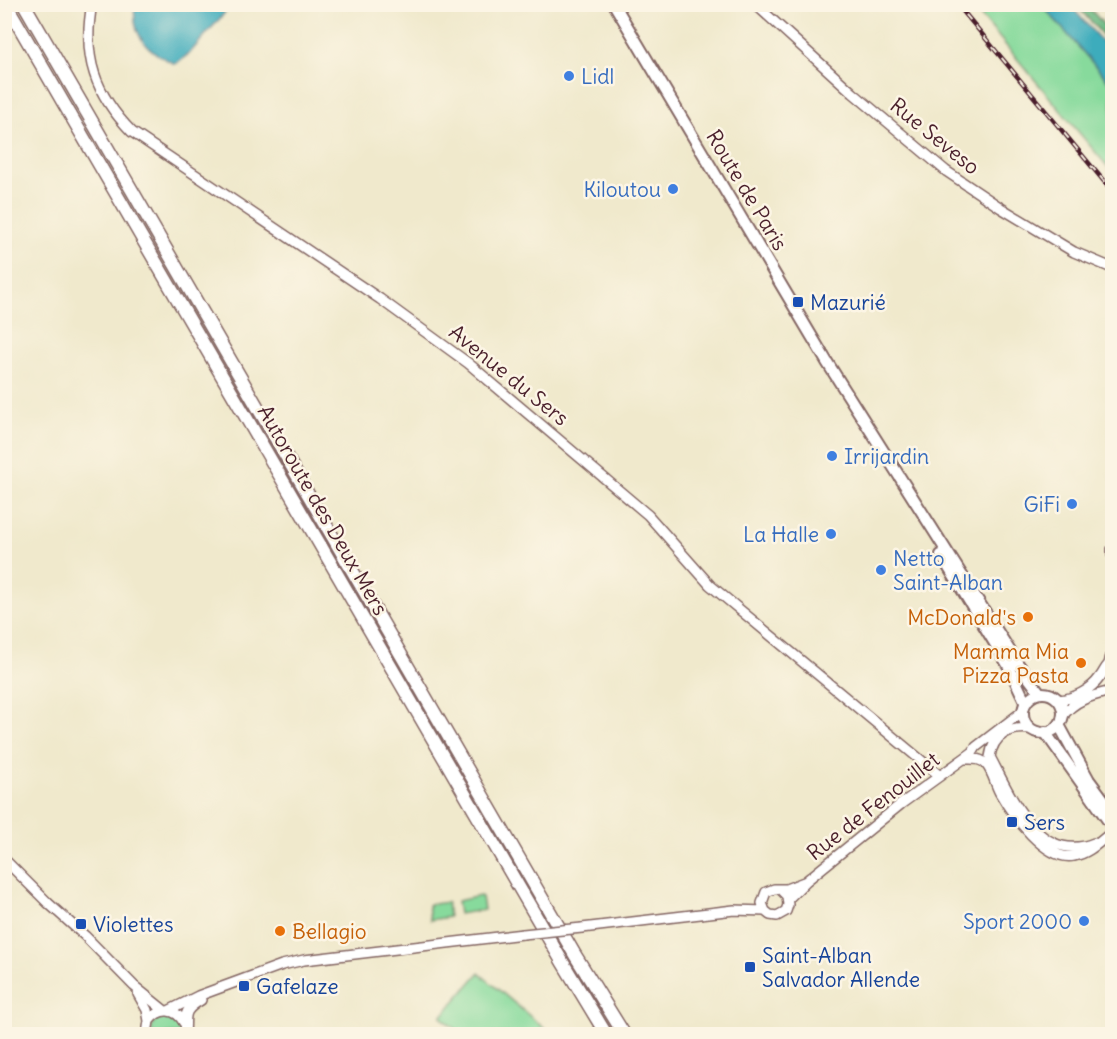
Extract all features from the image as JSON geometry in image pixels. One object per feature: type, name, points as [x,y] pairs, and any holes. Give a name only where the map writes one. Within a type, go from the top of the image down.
[{"type":"highway","name":"Autoroute des Deux Mers","points":[[6,4],[606,1035]]},
{"type":"highway","name":"Autoroute des Deux Mers","points":[[24,4],[575,955],[624,1035]]},
{"type":"main road","name":"Avenue du Sers","points":[[92,4],[87,27],[91,64],[106,101],[132,132],[316,255],[468,363],[648,514],[710,585],[940,776]]},
{"type":"main road","name":"Route de Paris","points":[[614,4],[847,395],[1018,664],[1040,693]]},
{"type":"main road","name":"Rue Seveso","points":[[755,4],[844,85],[946,171],[1001,208],[1074,252],[1113,268]]},
{"type":"main road","name":"Route de Paris","points":[[847,395],[876,449],[1008,665],[1024,707]]},
{"type":"main road","points":[[1113,549],[1113,555]]},
{"type":"main road","points":[[1058,700],[1070,698],[1084,691],[1102,675],[1111,663],[1113,651]]},
{"type":"main road","points":[[1102,675],[1103,685],[1112,692]]},
{"type":"main road","points":[[982,756],[1005,732],[1017,728],[1039,732],[1052,730],[1076,702],[1112,692]]},
{"type":"main road","points":[[982,756],[985,745],[982,744],[1024,707],[1034,695],[1040,693],[1051,695],[1058,700],[1062,708],[1060,721],[1112,823]]},
{"type":"main road","points":[[1024,707],[1025,722],[1031,729]]},
{"type":"main road","points":[[1045,732],[1112,823]]},
{"type":"main road","name":"Rue de Fenouillet","points":[[218,989],[282,965],[304,960],[734,910],[765,911],[774,916],[780,915],[788,908],[788,899],[806,881],[901,804],[962,760],[982,756]]},
{"type":"main road","points":[[982,756],[1029,823],[1049,841],[1068,848],[1077,848],[1104,838],[1112,823]]},
{"type":"main road","points":[[4,859],[156,1006],[179,1016],[185,1031]]},
{"type":"main road","name":"Rue de Fenouillet","points":[[734,910],[762,900],[770,890],[780,890],[806,881]]},
{"type":"main road","points":[[780,890],[788,899]]},
{"type":"main road","points":[[762,900],[765,911]]},
{"type":"main road","points":[[134,986],[147,1010],[149,1021],[147,1035]]},
{"type":"main road","points":[[149,1021],[156,1014],[218,989]]},
{"type":"main road","points":[[185,1031],[185,1014],[188,1009],[218,989]]},
{"type":"green space","points":[[972,5],[1042,5],[1112,85],[1112,172]]},
{"type":"green space","points":[[1076,5],[1087,5],[1112,34],[1112,46]]},
{"type":"green space","points":[[480,896],[484,910],[459,914],[457,901]]},
{"type":"green space","points":[[447,902],[449,917],[430,920],[428,905]]},
{"type":"green space","points":[[479,973],[551,1034],[461,1034],[441,1017]]},
{"type":"green space","points":[[166,1016],[178,1022],[180,1034],[152,1034],[154,1022]]},
{"type":"water","points":[[135,5],[227,5],[229,8],[189,54],[175,64],[157,54],[143,42],[134,16]]},
{"type":"water","points":[[1042,5],[1070,5],[1112,53],[1112,85]]},
{"type":"railway","points":[[957,4],[1112,191]]},
{"type":"place","name":"Lidl","points":[[569,76]]},
{"type":"place","name":"Kiloutou","points":[[673,189]]},
{"type":"place","name":"Mazurié","points":[[798,302]]},
{"type":"place","name":"Irrijardin","points":[[832,456]]},
{"type":"place","name":"GiFi","points":[[1072,504]]},
{"type":"place","name":"La Halle","points":[[831,534]]},
{"type":"place","name":"Netto Saint-Alban","points":[[881,570]]},
{"type":"place","name":"McDonald's","points":[[1028,617]]},
{"type":"place","name":"Mamma Mia Pizza Pasta","points":[[1081,663]]},
{"type":"place","name":"Sers","points":[[1012,822]]},
{"type":"place","name":"Sport 2000","points":[[1084,921]]},
{"type":"place","name":"Violettes","points":[[81,924]]},
{"type":"place","name":"Bellagio","points":[[280,931]]},
{"type":"place","name":"Saint-Alban Salvador Allende","points":[[750,967]]},
{"type":"place","name":"Gafelaze","points":[[244,986]]}]
